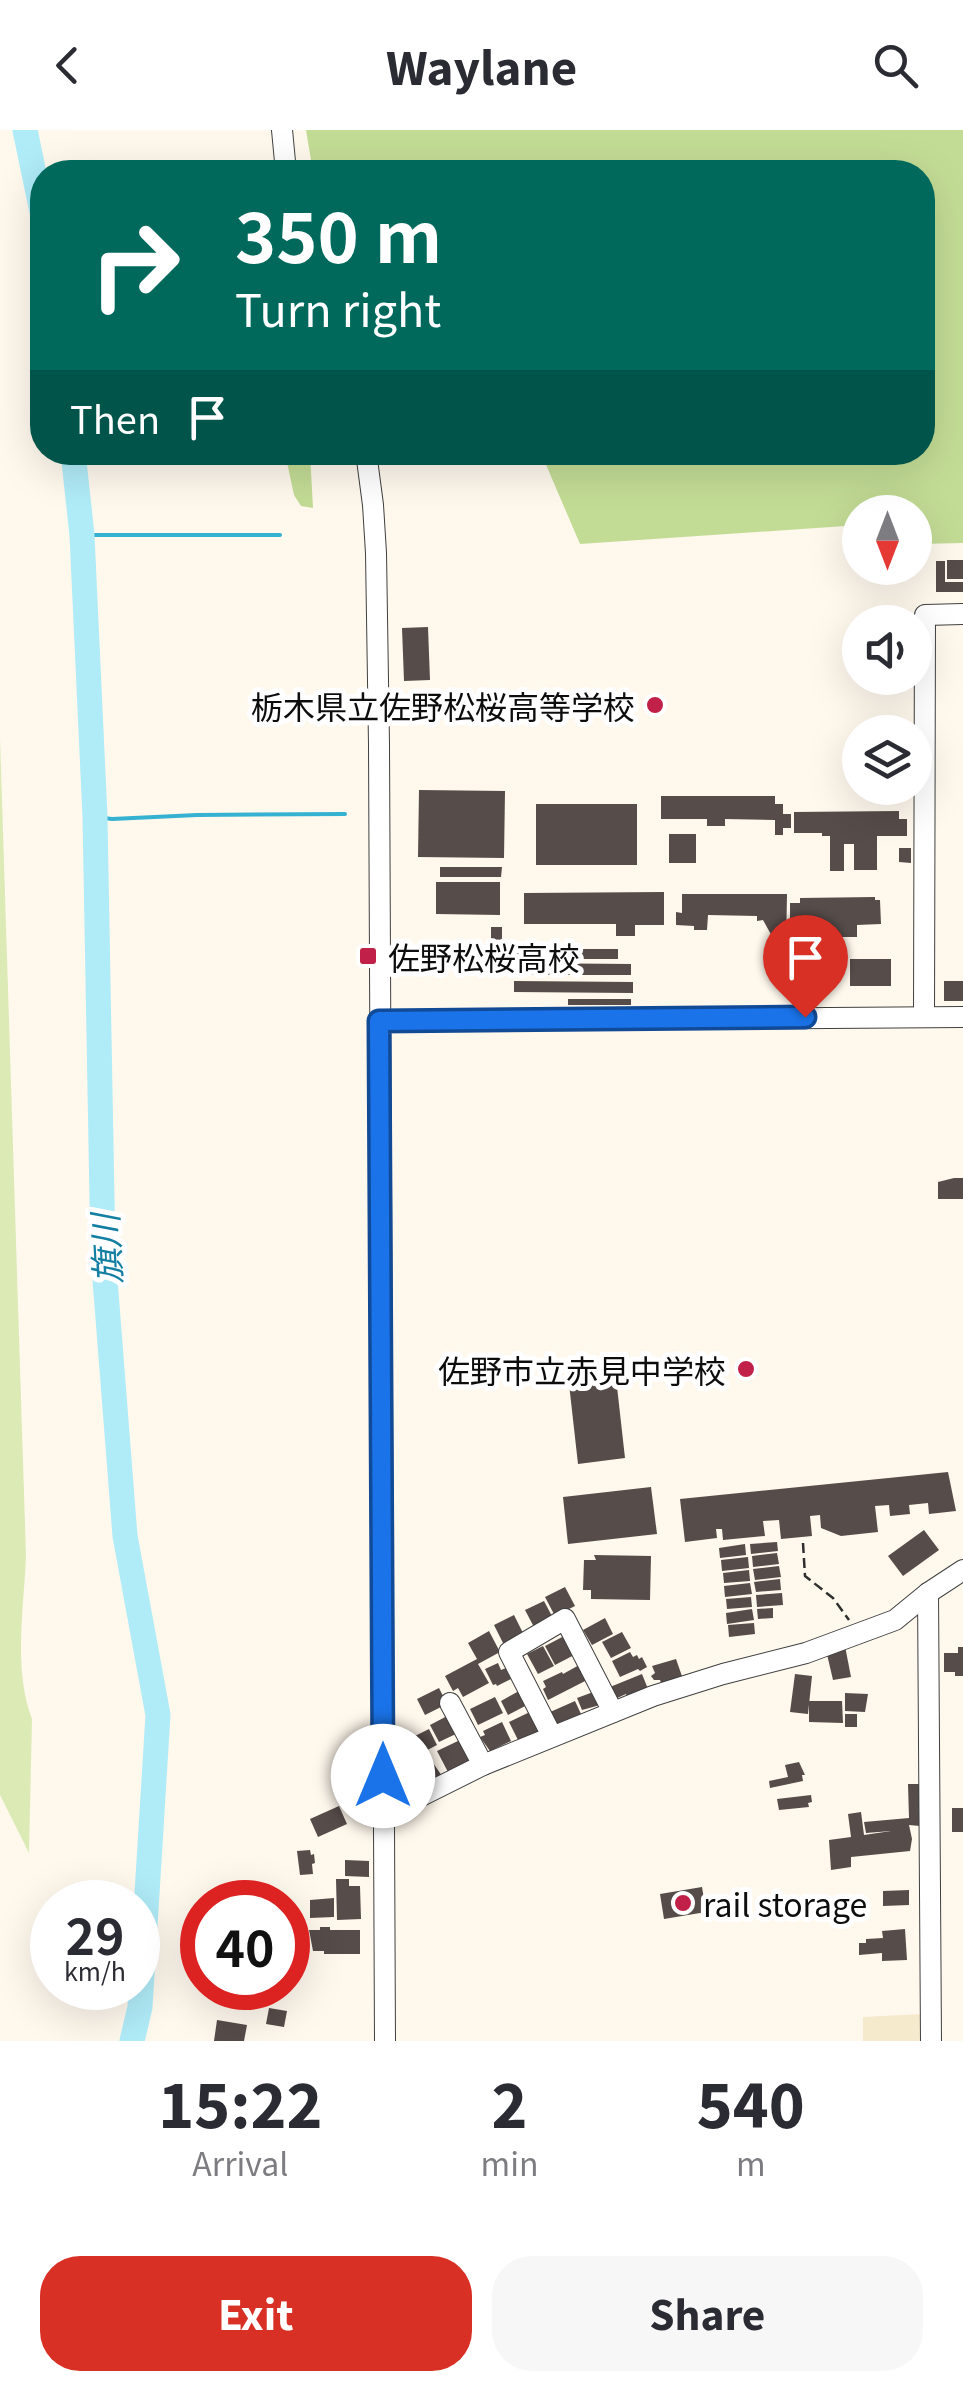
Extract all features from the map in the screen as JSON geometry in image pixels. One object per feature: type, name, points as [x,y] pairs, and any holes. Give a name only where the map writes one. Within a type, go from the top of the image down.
[{"type":"street","points":[[282,130],[285,160]]},
{"type":"street","points":[[368,465],[376,553],[379,744],[385,2041]]},
{"type":"street","points":[[924,1017],[924,615],[963,614]]},
{"type":"street","points":[[379,1021],[963,1018]]},
{"type":"street","points":[[383,1815],[484,1765],[613,1712],[723,1674],[806,1653],[895,1620],[963,1570]]},
{"type":"street","points":[[928,1593],[931,2041]]},
{"type":"street","points":[[552,1736],[510,1652],[565,1618],[613,1712]]},
{"type":"street","points":[[450,1703],[484,1765]]},
{"type":"path","points":[[803,1543],[805,1576],[833,1598],[859,1634]]},
{"type":"shaded area","points":[[922,2014],[921,2041],[863,2041],[863,2017]]},
{"type":"green space","points":[[306,130],[963,130],[963,543],[932,544],[932,495],[842,495],[842,526],[580,544],[546,465],[935,465],[935,160],[311,160]]},
{"type":"green space","points":[[288,465],[311,465],[313,508],[301,506],[294,495]]},
{"type":"green space","points":[[0,737],[26,1556],[21,1659],[32,1719],[29,1853],[0,1795]]},
{"type":"building","points":[[947,560],[963,560],[963,579],[947,579]]},
{"type":"building","points":[[936,561],[945,561],[945,582],[963,582],[963,592],[936,592]]},
{"type":"building","points":[[428,627],[430,680],[404,681],[402,628]]},
{"type":"building","points":[[419,790],[505,791],[504,858],[418,857]]},
{"type":"building","points":[[661,796],[775,796],[775,804],[783,804],[783,814],[791,814],[791,828],[783,828],[783,835],[775,835],[775,820],[725,819],[725,826],[707,826],[707,819],[661,819]]},
{"type":"building","points":[[536,804],[637,804],[637,865],[536,865]]},
{"type":"building","points":[[899,811],[899,819],[907,819],[907,836],[877,836],[877,870],[854,870],[854,844],[844,844],[844,871],[830,871],[830,836],[794,833],[794,812]]},
{"type":"building","points":[[669,834],[696,834],[696,863],[669,863]]},
{"type":"building","points":[[899,848],[911,848],[911,863],[899,862]]},
{"type":"building","points":[[440,867],[502,867],[501,877],[440,877]]},
{"type":"building","points":[[436,882],[500,882],[500,915],[436,914]]},
{"type":"building","points":[[664,892],[664,925],[635,925],[635,936],[616,936],[616,924],[524,924],[524,893]]},
{"type":"building","points":[[682,894],[787,894],[786,947],[778,947],[757,916],[708,915],[707,930],[676,925],[676,912],[682,913]]},
{"type":"building","points":[[800,898],[880,900],[881,924],[857,925],[857,937],[819,934],[819,923],[795,923],[790,919],[790,903],[800,903]]},
{"type":"building","points":[[491,927],[502,927],[502,953],[508,953],[508,969],[499,969],[499,957],[491,957]]},
{"type":"building","points":[[516,949],[618,949],[618,959],[516,959]]},
{"type":"building","points":[[850,959],[891,959],[891,986],[850,986]]},
{"type":"building","points":[[515,963],[631,964],[631,975],[515,975]]},
{"type":"building","points":[[514,981],[633,982],[633,993],[514,992]]},
{"type":"building","points":[[944,981],[963,981],[963,1001],[944,1001]]},
{"type":"building","points":[[568,999],[631,999],[631,1005],[568,1005]]},
{"type":"building","points":[[963,1178],[963,1199],[938,1199],[938,1182]]},
{"type":"building","points":[[614,1360],[625,1458],[578,1464],[567,1366]]},
{"type":"building","points":[[948,1472],[956,1511],[929,1514],[928,1503],[909,1505],[910,1514],[890,1516],[889,1505],[875,1506],[878,1532],[841,1536],[821,1528],[820,1515],[810,1516],[812,1536],[781,1539],[779,1520],[763,1521],[765,1536],[723,1540],[722,1529],[716,1529],[717,1538],[685,1542],[680,1499]]},
{"type":"building","points":[[651,1487],[657,1534],[568,1544],[563,1497]]},
{"type":"building","points":[[924,1530],[939,1550],[903,1576],[888,1556]]},
{"type":"building","points":[[777,1542],[778,1551],[751,1554],[750,1544]]},
{"type":"building","points":[[745,1544],[746,1555],[720,1558],[719,1548]]},
{"type":"building","points":[[777,1553],[779,1564],[753,1567],[752,1556]]},
{"type":"building","points":[[594,1555],[651,1556],[650,1600],[591,1599],[591,1590],[583,1590],[584,1560],[596,1560]]},
{"type":"building","points":[[748,1557],[749,1568],[722,1571],[721,1560]]},
{"type":"building","points":[[779,1566],[781,1577],[755,1580],[753,1569]]},
{"type":"building","points":[[749,1570],[750,1581],[724,1583],[723,1573]]},
{"type":"building","points":[[780,1579],[781,1590],[756,1592],[754,1582]]},
{"type":"building","points":[[750,1583],[752,1594],[725,1597],[724,1586]]},
{"type":"building","points":[[565,1587],[575,1606],[555,1616],[545,1597]]},
{"type":"building","points":[[782,1593],[783,1605],[757,1607],[756,1595]]},
{"type":"building","points":[[751,1597],[752,1607],[727,1609],[726,1599]]},
{"type":"building","points":[[544,1601],[554,1620],[535,1629],[525,1610]]},
{"type":"building","points":[[773,1608],[773,1618],[758,1619],[757,1609]]},
{"type":"building","points":[[752,1609],[754,1620],[727,1624],[726,1613]]},
{"type":"building","points":[[514,1615],[525,1637],[505,1647],[494,1625]]},
{"type":"building","points":[[605,1618],[613,1634],[592,1645],[583,1630]]},
{"type":"building","points":[[754,1623],[755,1634],[729,1637],[728,1625]]},
{"type":"building","points":[[489,1631],[500,1652],[478,1664],[489,1683],[463,1697],[458,1688],[453,1691],[445,1676],[477,1659],[468,1643]]},
{"type":"building","points":[[622,1632],[631,1648],[611,1658],[602,1642]]},
{"type":"building","points":[[570,1633],[580,1652],[555,1665],[545,1646]]},
{"type":"building","points":[[543,1646],[554,1666],[538,1674],[527,1654]]},
{"type":"building","points":[[845,1646],[851,1677],[833,1680],[826,1650]]},
{"type":"building","points":[[958,1647],[963,1647],[963,1676],[944,1672],[944,1653],[958,1653]]},
{"type":"building","points":[[630,1652],[633,1657],[642,1657],[647,1667],[620,1677],[612,1661]]},
{"type":"building","points":[[676,1659],[684,1682],[663,1688],[660,1680],[651,1676],[655,1673],[652,1666]]},
{"type":"building","points":[[498,1663],[501,1670],[506,1668],[511,1679],[497,1686],[485,1669]]},
{"type":"building","points":[[581,1664],[589,1679],[548,1700],[543,1681]]},
{"type":"building","points":[[642,1674],[650,1694],[629,1702],[626,1694],[615,1699],[610,1687]]},
{"type":"building","points":[[795,1674],[812,1676],[808,1714],[790,1712]]},
{"type":"building","points":[[439,1688],[447,1704],[425,1715],[417,1699]]},
{"type":"building","points":[[519,1691],[527,1705],[508,1715],[501,1701]]},
{"type":"building","points":[[596,1691],[600,1705],[582,1710],[577,1698]]},
{"type":"building","points":[[845,1693],[868,1694],[865,1712],[845,1711]]},
{"type":"building","points":[[495,1697],[503,1713],[478,1725],[470,1709]]},
{"type":"building","points":[[575,1701],[581,1714],[554,1725],[548,1713]]},
{"type":"building","points":[[809,1701],[842,1701],[843,1723],[809,1722]]},
{"type":"building","points":[[534,1710],[544,1731],[519,1742],[509,1722]]},
{"type":"building","points":[[451,1714],[460,1732],[439,1742],[430,1725]]},
{"type":"building","points":[[845,1714],[857,1714],[857,1727],[845,1727]]},
{"type":"building","points":[[502,1722],[511,1741],[490,1751],[480,1737],[485,1735],[483,1731]]},
{"type":"building","points":[[429,1729],[437,1745],[412,1758],[403,1742]]},
{"type":"building","points":[[460,1740],[471,1760],[448,1772],[437,1751]]},
{"type":"building","points":[[429,1757],[442,1776],[411,1790],[405,1774]]},
{"type":"building","points":[[799,1762],[805,1775],[803,1781],[770,1788],[769,1781],[788,1777],[785,1765]]},
{"type":"building","points":[[364,1769],[371,1785],[349,1794],[343,1778]]},
{"type":"building","points":[[908,1784],[922,1784],[920,1826],[909,1825],[910,1851],[851,1857],[851,1867],[831,1870],[829,1840],[851,1837],[848,1814],[861,1812],[864,1835],[891,1831],[866,1833],[864,1822],[909,1818]]},
{"type":"building","points":[[811,1795],[809,1807],[779,1810],[777,1799]]},
{"type":"building","points":[[339,1806],[347,1824],[318,1837],[310,1819]]},
{"type":"building","points":[[952,1808],[963,1808],[963,1832],[952,1832]]},
{"type":"building","points":[[310,1850],[314,1854],[313,1874],[300,1875],[297,1851]]},
{"type":"building","points":[[345,1860],[369,1861],[369,1877],[345,1876]]},
{"type":"building","points":[[336,1879],[349,1879],[349,1886],[360,1886],[361,1919],[337,1920]]},
{"type":"building","name":"rail storage","points":[[702,1887],[706,1912],[664,1919],[660,1894]]},
{"type":"building","points":[[909,1890],[909,1905],[883,1906],[883,1891]]},
{"type":"building","points":[[334,1898],[334,1917],[310,1918],[310,1900]]},
{"type":"building","points":[[905,1929],[907,1960],[882,1961],[882,1953],[859,1955],[859,1943],[866,1943],[866,1939],[883,1938],[882,1931]]},
{"type":"building","points":[[310,1930],[360,1930],[360,1954],[313,1951]]},
{"type":"building","points":[[269,2010],[287,2011],[284,2027],[266,2024]]},
{"type":"building","points":[[217,2020],[247,2025],[244,2041],[214,2041]]},
{"type":"waterway","name":"旗川","points":[[25,130],[31,160]]},
{"type":"waterway","name":"旗川","points":[[74,465],[82,535],[95,817],[103,1254],[125,1536],[158,1715],[140,2007],[132,2041]]},
{"type":"waterway","points":[[82,535],[280,535]]},
{"type":"waterway","points":[[95,817],[345,814]]},
{"type":"place","name":"栃木県立佐野松桜高等学校","points":[[655,705]]},
{"type":"place","name":"佐野松桜高校","points":[[368,956]]},
{"type":"place","name":"佐野市立赤見中学校","points":[[746,1369]]},
{"type":"place","name":"rail storage","points":[[683,1903]]},
{"type":"route","points":[[383,1776],[379,1021],[805,1017]]}]
